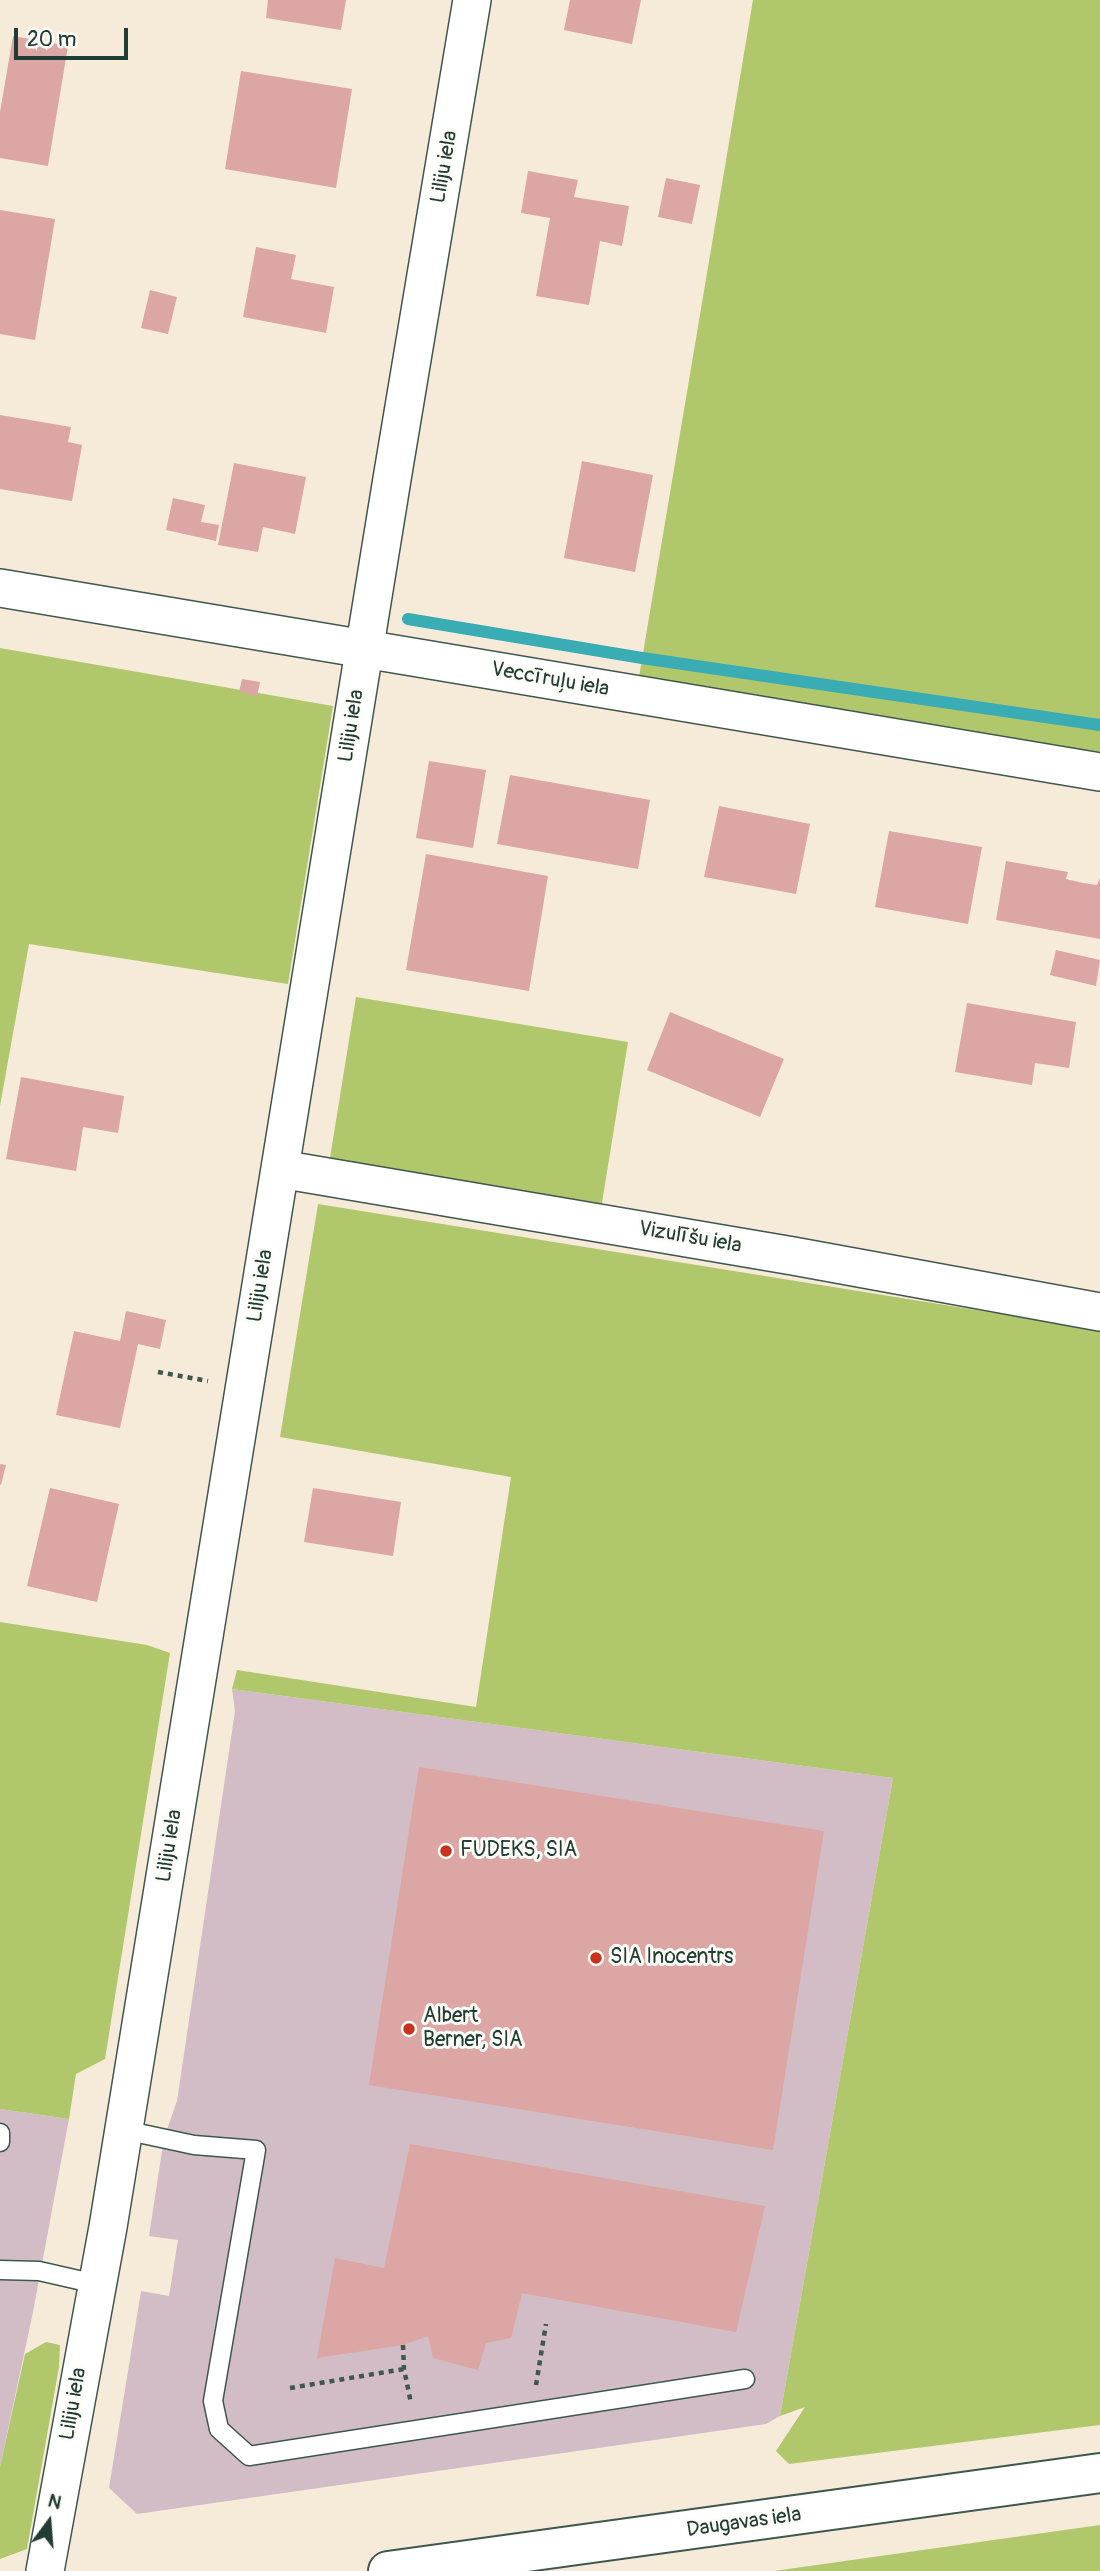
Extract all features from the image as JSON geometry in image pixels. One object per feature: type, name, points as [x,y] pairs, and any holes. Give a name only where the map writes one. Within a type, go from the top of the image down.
[{"type":"main road","name":"Daugavas iela","points":[[388,2571],[1100,2473]]},
{"type":"street","name":"Liliju iela","points":[[45,2571],[124,2130],[472,0]]},
{"type":"street","name":"Veccīruļu iela","points":[[0,589],[1100,772]]},
{"type":"street","name":"Vizulīšu iela","points":[[280,1169],[793,1256],[1100,1312]]},
{"type":"lane","points":[[124,2130],[194,2145],[256,2150],[213,2401],[219,2429],[249,2456],[745,2379]]},
{"type":"lane","points":[[0,2133],[0,2142]]},
{"type":"lane","points":[[0,2270],[39,2271],[96,2284]]},
{"type":"path","points":[[158,1372],[244,1389]]},
{"type":"path","points":[[537,2412],[536,2383],[545,2324]]},
{"type":"path","points":[[290,2388],[404,2369],[403,2345]]},
{"type":"shaded area","points":[[232,1689],[893,1778],[780,2416],[766,2424],[137,2514],[109,2488],[141,2291],[169,2296],[178,2240],[149,2236],[164,2138],[177,2101],[235,1711]]},
{"type":"shaded area","points":[[0,2109],[69,2119],[33,2312],[0,2467]]},
{"type":"green space","points":[[753,0],[1100,0],[1100,755],[639,677]]},
{"type":"green space","points":[[0,648],[333,706],[288,984],[29,944],[0,1106]]},
{"type":"green space","points":[[356,997],[628,1042],[601,1209],[329,1164]]},
{"type":"green space","points":[[318,1204],[1100,1330],[1100,2425],[789,2464],[776,2451],[805,2407],[780,2416],[893,1778],[232,1689],[237,1670],[476,1707],[511,1477],[280,1437]]},
{"type":"green space","points":[[0,1622],[147,1645],[170,1653],[105,2059],[76,2074],[69,2119],[0,2109]]},
{"type":"green space","points":[[46,2342],[60,2345],[59,2367],[27,2549],[0,2559],[0,2467],[25,2354]]},
{"type":"green space","points":[[1100,2525],[1100,2571],[774,2571]]},
{"type":"building","points":[[268,0],[346,0],[341,30],[266,18]]},
{"type":"building","points":[[570,0],[641,0],[632,44],[564,30]]},
{"type":"building","points":[[13,36],[68,46],[48,166],[0,158],[0,112]]},
{"type":"building","points":[[241,71],[352,89],[336,188],[225,169]]},
{"type":"building","points":[[528,171],[578,180],[574,197],[629,206],[622,246],[600,241],[589,305],[536,296],[550,218],[521,213]]},
{"type":"building","points":[[666,178],[700,185],[692,224],[658,217]]},
{"type":"building","points":[[0,210],[55,219],[35,340],[0,334]]},
{"type":"building","points":[[256,247],[296,255],[291,279],[334,287],[326,333],[243,317]]},
{"type":"building","points":[[150,290],[177,297],[168,334],[141,328]]},
{"type":"building","points":[[0,415],[71,427],[68,442],[82,445],[72,501],[0,489]]},
{"type":"building","points":[[582,461],[653,475],[635,572],[564,558]]},
{"type":"building","points":[[234,463],[306,477],[295,534],[263,527],[258,552],[218,545]]},
{"type":"building","points":[[173,498],[205,505],[201,522],[219,525],[216,541],[166,530]]},
{"type":"building","points":[[242,679],[260,682],[257,696],[239,692]]},
{"type":"building","points":[[429,761],[486,770],[473,848],[416,838]]},
{"type":"building","points":[[510,775],[650,800],[638,869],[497,844]]},
{"type":"building","points":[[719,806],[810,824],[796,894],[704,877]]},
{"type":"building","points":[[889,831],[982,847],[968,924],[875,907]]},
{"type":"building","points":[[426,854],[548,876],[529,991],[406,970]]},
{"type":"building","points":[[1006,861],[1068,872],[1066,879],[1083,883],[1097,885],[1100,878],[1100,939],[996,920]]},
{"type":"building","points":[[1056,950],[1100,960],[1096,986],[1050,975]]},
{"type":"building","points":[[967,1003],[1076,1022],[1069,1068],[1035,1063],[1032,1085],[955,1072]]},
{"type":"building","points":[[670,1012],[784,1059],[760,1117],[647,1070]]},
{"type":"building","points":[[21,1077],[124,1096],[118,1133],[83,1127],[76,1171],[6,1159]]},
{"type":"building","points":[[126,1311],[166,1320],[160,1349],[138,1344],[120,1428],[56,1415],[74,1331],[120,1341]]},
{"type":"building","points":[[0,1464],[6,1465],[1,1485],[0,1484]]},
{"type":"building","points":[[50,1488],[119,1504],[97,1602],[27,1586]]},
{"type":"building","points":[[313,1488],[401,1502],[393,1556],[304,1542]]},
{"type":"building","name":"SIA Inocentrs","points":[[419,1767],[824,1831],[773,2150],[369,2085]]},
{"type":"building","points":[[410,2144],[765,2206],[736,2332],[522,2293],[511,2338],[486,2343],[478,2370],[433,2358],[428,2336],[403,2345],[317,2358],[335,2258],[384,2268]]},
{"type":"waterway","points":[[408,619],[642,658],[1100,725]]},
{"type":"place","name":"FUDEKS, SIA","points":[[446,1851]]},
{"type":"place","name":"SIA Inocentrs","points":[[596,1958]]},
{"type":"place","name":"Albert Berner, SIA","points":[[409,2029]]}]
